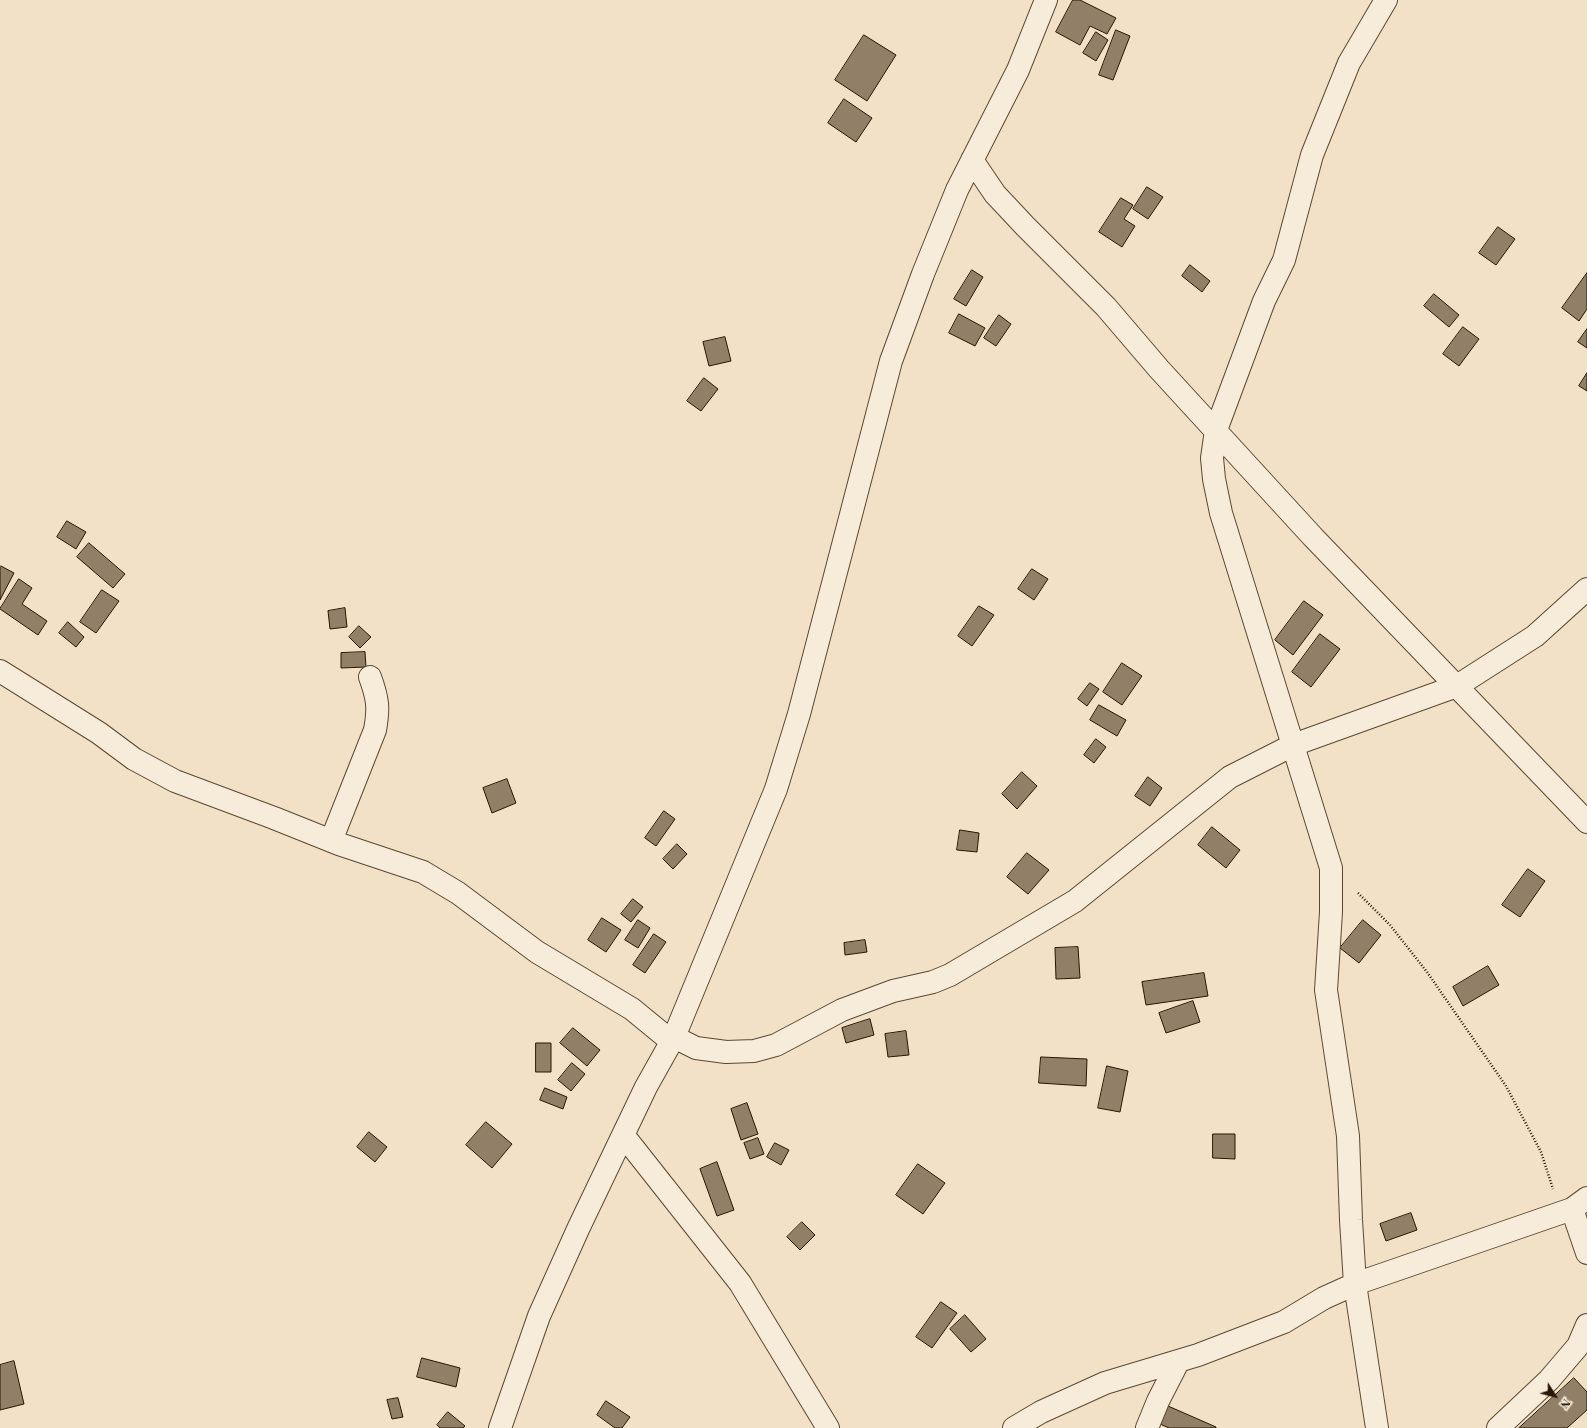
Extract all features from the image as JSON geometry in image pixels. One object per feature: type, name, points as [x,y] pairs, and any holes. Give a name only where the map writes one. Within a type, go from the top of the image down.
[{"type":"street","points":[[500,1428],[539,1316],[579,1227],[624,1136],[646,1087],[673,1039],[776,789],[799,714],[891,362],[923,274],[957,190],[1018,70],[1046,0]]},
{"type":"street","points":[[1377,1428],[1355,1284],[1348,1136],[1326,990],[1331,912],[1331,868],[1221,513],[1214,479],[1212,458],[1216,430],[1264,301],[1284,260],[1312,155],[1349,63],[1386,0]]},
{"type":"street","points":[[972,160],[995,194],[1106,307],[1154,363],[1313,537],[1587,822]]},
{"type":"street","points":[[0,671],[99,733],[134,759],[175,781],[267,815],[331,841],[423,872],[458,893],[537,952],[632,1009],[673,1039],[696,1048],[726,1052],[754,1051],[776,1045],[800,1034],[842,1010],[893,991],[933,982],[950,975],[1075,901],[1230,777],[1293,745],[1457,686],[1535,636],[1587,589]]},
{"type":"street","points":[[331,841],[375,730],[378,712],[376,695],[370,677]]},
{"type":"street","points":[[624,1136],[740,1283],[828,1428]]},
{"type":"street","points":[[1014,1428],[1041,1412],[1105,1383],[1178,1362],[1284,1322],[1324,1298],[1355,1284],[1573,1207],[1587,1253]]},
{"type":"street","points":[[1498,1428],[1549,1380],[1578,1346],[1587,1325]]},
{"type":"street","points":[[1147,1428],[1158,1401],[1178,1362]]},
{"type":"path","points":[[1331,868],[1390,925],[1427,972],[1506,1086],[1541,1152],[1573,1207]]},
{"type":"building","points":[[1073,0],[1080,0],[1116,18],[1107,34],[1090,26],[1080,45],[1056,32]]},
{"type":"building","points":[[1116,30],[1130,36],[1113,80],[1099,75]]},
{"type":"building","points":[[1096,32],[1108,40],[1096,61],[1083,53]]},
{"type":"building","points":[[864,35],[896,55],[867,101],[835,80]]},
{"type":"building","points":[[844,99],[872,118],[856,142],[828,123]]},
{"type":"building","points":[[1147,187],[1163,197],[1148,219],[1133,209]]},
{"type":"building","points":[[1121,198],[1133,205],[1124,219],[1135,226],[1122,247],[1099,232]]},
{"type":"building","points":[[1498,227],[1515,239],[1496,265],[1479,253]]},
{"type":"building","points":[[1190,265],[1210,281],[1202,292],[1182,276]]},
{"type":"building","points":[[972,270],[983,277],[966,306],[954,299]]},
{"type":"building","points":[[1587,273],[1587,309],[1579,321],[1562,308]]},
{"type":"building","points":[[1434,294],[1459,315],[1449,327],[1424,306]]},
{"type":"building","points":[[959,314],[985,328],[975,346],[949,333]]},
{"type":"building","points":[[999,315],[1011,324],[996,346],[984,338]]},
{"type":"building","points":[[1463,327],[1479,339],[1459,366],[1443,354]]},
{"type":"building","points":[[1587,329],[1587,348],[1578,342]]},
{"type":"building","points":[[725,337],[731,361],[709,366],[703,342]]},
{"type":"building","points":[[1587,373],[1587,391],[1579,386]]},
{"type":"building","points":[[704,378],[718,389],[701,411],[687,401]]},
{"type":"building","points":[[67,521],[86,532],[76,549],[57,537]]},
{"type":"building","points":[[89,543],[125,574],[113,588],[77,557]]},
{"type":"building","points":[[1,566],[14,573],[0,600],[0,567]]},
{"type":"building","points":[[1032,569],[1048,579],[1034,600],[1018,589]]},
{"type":"building","points":[[19,579],[32,588],[22,604],[47,621],[38,635],[0,609]]},
{"type":"building","points":[[102,590],[119,601],[96,633],[80,622]]},
{"type":"building","points":[[1304,601],[1323,615],[1293,655],[1275,640]]},
{"type":"building","points":[[979,606],[994,615],[972,646],[958,636]]},
{"type":"building","points":[[345,608],[347,627],[330,629],[328,611]]},
{"type":"building","points":[[68,622],[84,637],[76,647],[59,633]]},
{"type":"building","points":[[359,626],[371,637],[360,648],[349,637]]},
{"type":"building","points":[[1320,634],[1340,649],[1311,687],[1292,672]]},
{"type":"building","points":[[365,652],[366,667],[341,668],[341,653]]},
{"type":"building","points":[[1122,663],[1142,676],[1122,705],[1103,692]]},
{"type":"building","points":[[1090,683],[1099,689],[1087,706],[1078,699]]},
{"type":"building","points":[[1099,705],[1126,720],[1117,736],[1090,720]]},
{"type":"building","points":[[1096,739],[1106,747],[1094,763],[1084,755]]},
{"type":"building","points":[[1022,772],[1037,786],[1017,809],[1002,794]]},
{"type":"building","points":[[1148,777],[1162,788],[1150,806],[1135,796]]},
{"type":"building","points":[[507,779],[516,803],[492,813],[483,788]]},
{"type":"building","points":[[664,811],[675,819],[656,846],[645,838]]},
{"type":"building","points":[[1212,827],[1240,850],[1226,868],[1198,845]]},
{"type":"building","points":[[960,830],[979,833],[977,852],[957,850]]},
{"type":"building","points":[[677,844],[687,854],[673,869],[663,859]]},
{"type":"building","points":[[1027,853],[1049,870],[1028,894],[1007,877]]},
{"type":"building","points":[[1528,869],[1545,881],[1520,917],[1502,905]]},
{"type":"building","points":[[633,899],[643,907],[631,922],[621,914]]},
{"type":"building","points":[[602,918],[621,930],[606,952],[588,940]]},
{"type":"building","points":[[638,920],[650,928],[638,948],[625,940]]},
{"type":"building","points":[[1363,920],[1381,935],[1359,963],[1340,948]]},
{"type":"building","points":[[654,934],[666,942],[645,973],[633,965]]},
{"type":"building","points":[[865,940],[867,952],[845,955],[844,943]]},
{"type":"building","points":[[1078,947],[1080,978],[1056,979],[1055,948]]},
{"type":"building","points":[[1488,966],[1499,985],[1463,1006],[1453,987]]},
{"type":"building","points":[[1204,973],[1208,996],[1146,1005],[1142,982]]},
{"type":"building","points":[[1193,1001],[1200,1022],[1166,1033],[1159,1013]]},
{"type":"building","points":[[870,1019],[874,1035],[846,1043],[842,1028]]},
{"type":"building","points":[[573,1028],[600,1050],[587,1066],[560,1043]]},
{"type":"building","points":[[906,1031],[909,1055],[888,1057],[885,1034]]},
{"type":"building","points":[[536,1043],[551,1043],[551,1072],[536,1072]]},
{"type":"building","points":[[1041,1057],[1087,1059],[1086,1086],[1039,1083]]},
{"type":"building","points":[[572,1063],[585,1074],[571,1091],[558,1080]]},
{"type":"building","points":[[1107,1066],[1128,1071],[1120,1112],[1098,1108]]},
{"type":"building","points":[[545,1088],[567,1097],[563,1109],[540,1100]]},
{"type":"building","points":[[747,1103],[758,1134],[741,1140],[731,1109]]},
{"type":"building","points":[[486,1122],[512,1144],[492,1168],[466,1145]]},
{"type":"building","points":[[369,1132],[387,1147],[375,1162],[357,1147]]},
{"type":"building","points":[[1213,1134],[1235,1134],[1235,1159],[1213,1158]]},
{"type":"building","points":[[758,1138],[764,1154],[750,1159],[744,1143]]},
{"type":"building","points":[[775,1143],[789,1150],[781,1165],[767,1157]]},
{"type":"building","points":[[717,1162],[734,1210],[717,1216],[700,1169]]},
{"type":"building","points":[[918,1164],[945,1183],[923,1214],[896,1195]]},
{"type":"building","points":[[1411,1213],[1417,1230],[1386,1241],[1380,1224]]},
{"type":"building","points":[[802,1222],[815,1235],[800,1250],[787,1237]]},
{"type":"building","points":[[941,1302],[957,1313],[932,1348],[916,1337]]},
{"type":"building","points":[[965,1315],[986,1339],[971,1352],[950,1329]]},
{"type":"building","points":[[422,1358],[460,1368],[456,1387],[417,1377]]},
{"type":"building","points":[[14,1361],[24,1404],[0,1410],[0,1365]]},
{"type":"building","points":[[1574,1378],[1587,1392],[1587,1410],[1567,1428],[1519,1428]]},
{"type":"building","points":[[398,1398],[403,1417],[392,1419],[387,1400]]},
{"type":"building","points":[[606,1401],[630,1417],[622,1428],[615,1428],[597,1415]]},
{"type":"building","points":[[1168,1406],[1216,1428],[1169,1428],[1160,1424]]},
{"type":"building","points":[[448,1412],[465,1426],[463,1428],[440,1428],[437,1425]]}]
